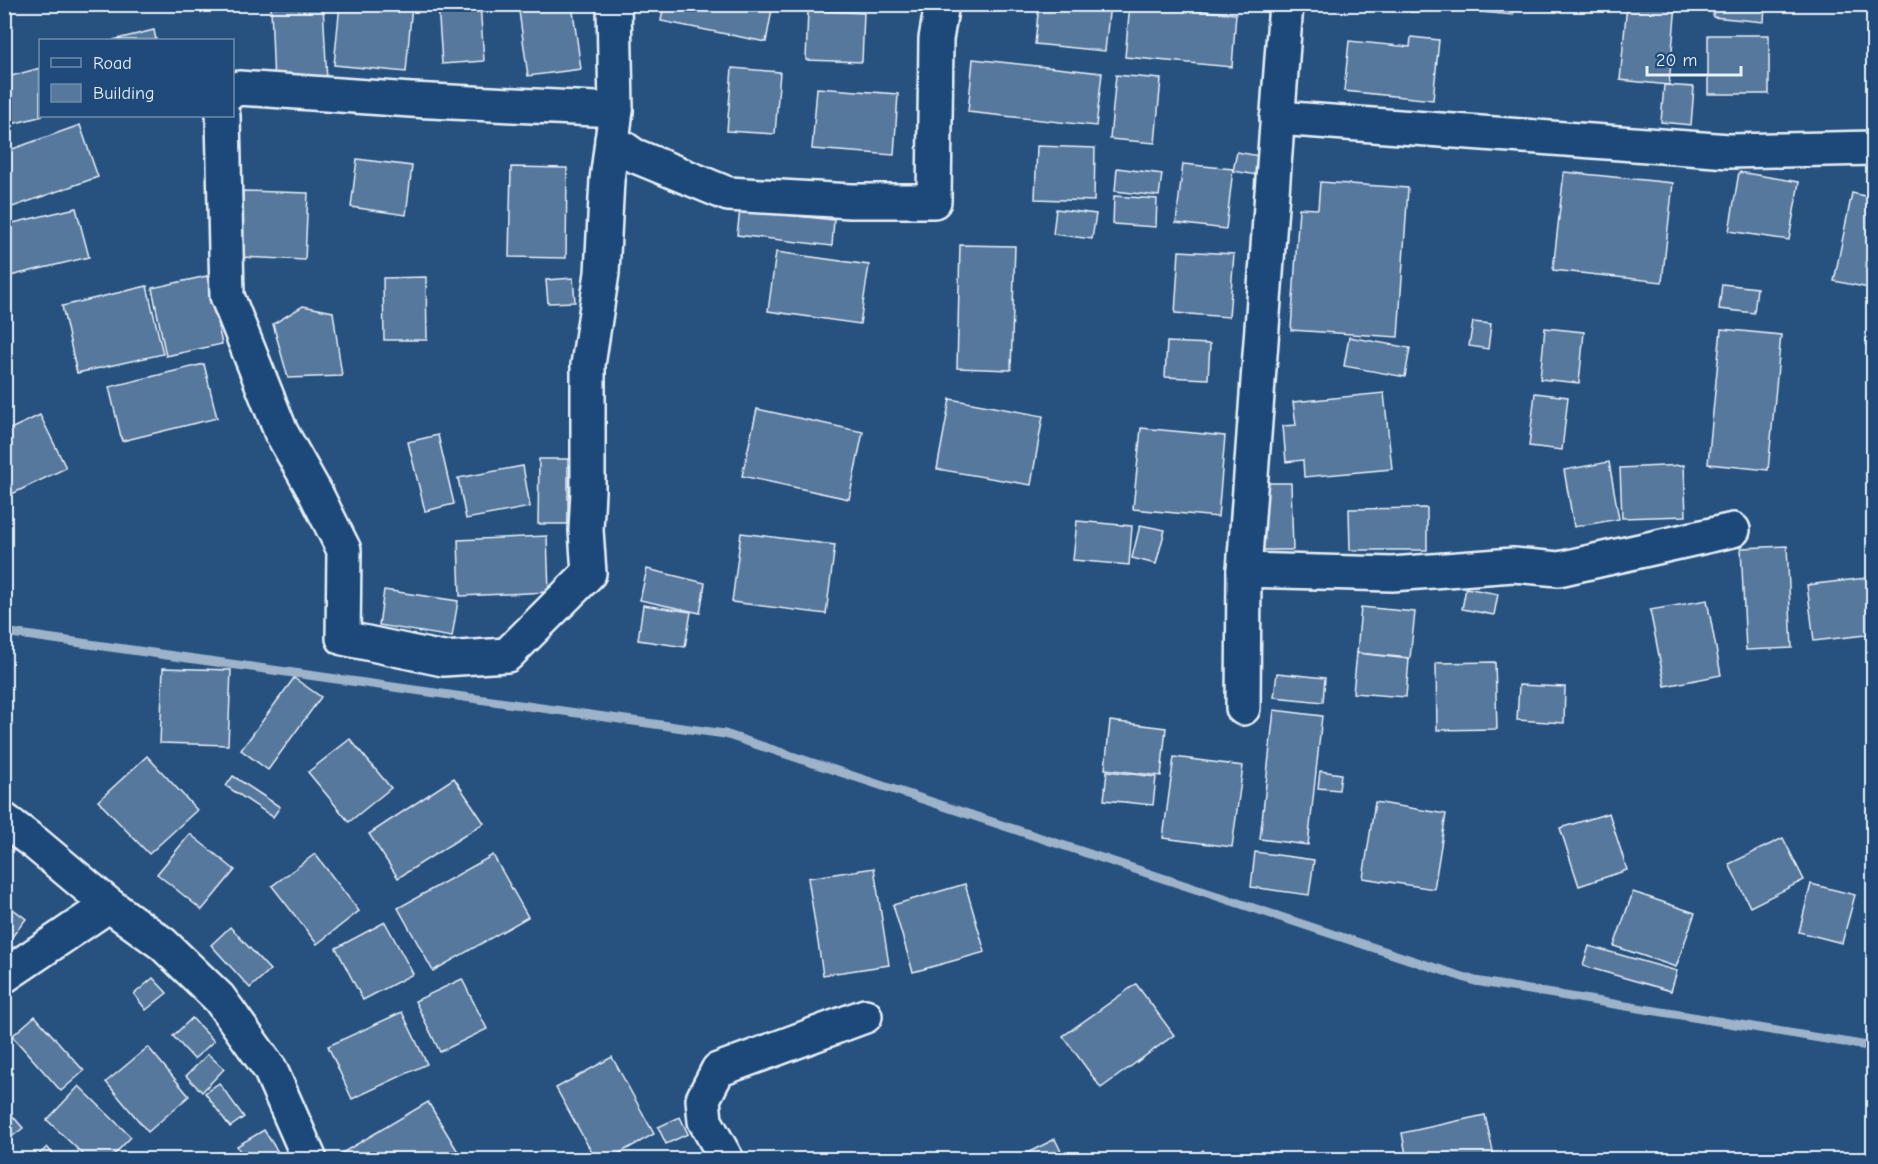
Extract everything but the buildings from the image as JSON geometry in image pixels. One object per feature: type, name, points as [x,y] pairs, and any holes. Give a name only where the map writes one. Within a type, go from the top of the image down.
[{"type":"street","points":[[223,117],[227,296],[281,432],[344,550],[343,638],[444,659],[507,655],[589,573],[586,530],[588,365],[602,273],[607,180],[614,125],[614,4]]},
{"type":"street","points":[[614,125],[633,155],[728,194],[851,201],[934,201],[936,39],[942,4]]},
{"type":"street","points":[[1243,708],[1244,570],[1286,4]]},
{"type":"street","points":[[234,90],[239,88],[411,100],[614,125]]},
{"type":"street","points":[[1277,118],[1729,151],[1874,148]]},
{"type":"street","points":[[1244,570],[1392,574],[1486,569],[1513,565],[1558,569],[1733,530]]},
{"type":"street","points":[[4,820],[109,905],[163,944],[219,998],[270,1069],[310,1160]]},
{"type":"street","points":[[4,976],[109,905]]},
{"type":"street","points":[[727,1160],[705,1121],[703,1099],[718,1070],[865,1016]]},
{"type":"waterway","points":[[4,632],[725,734],[1475,981],[1874,1047]]}]
